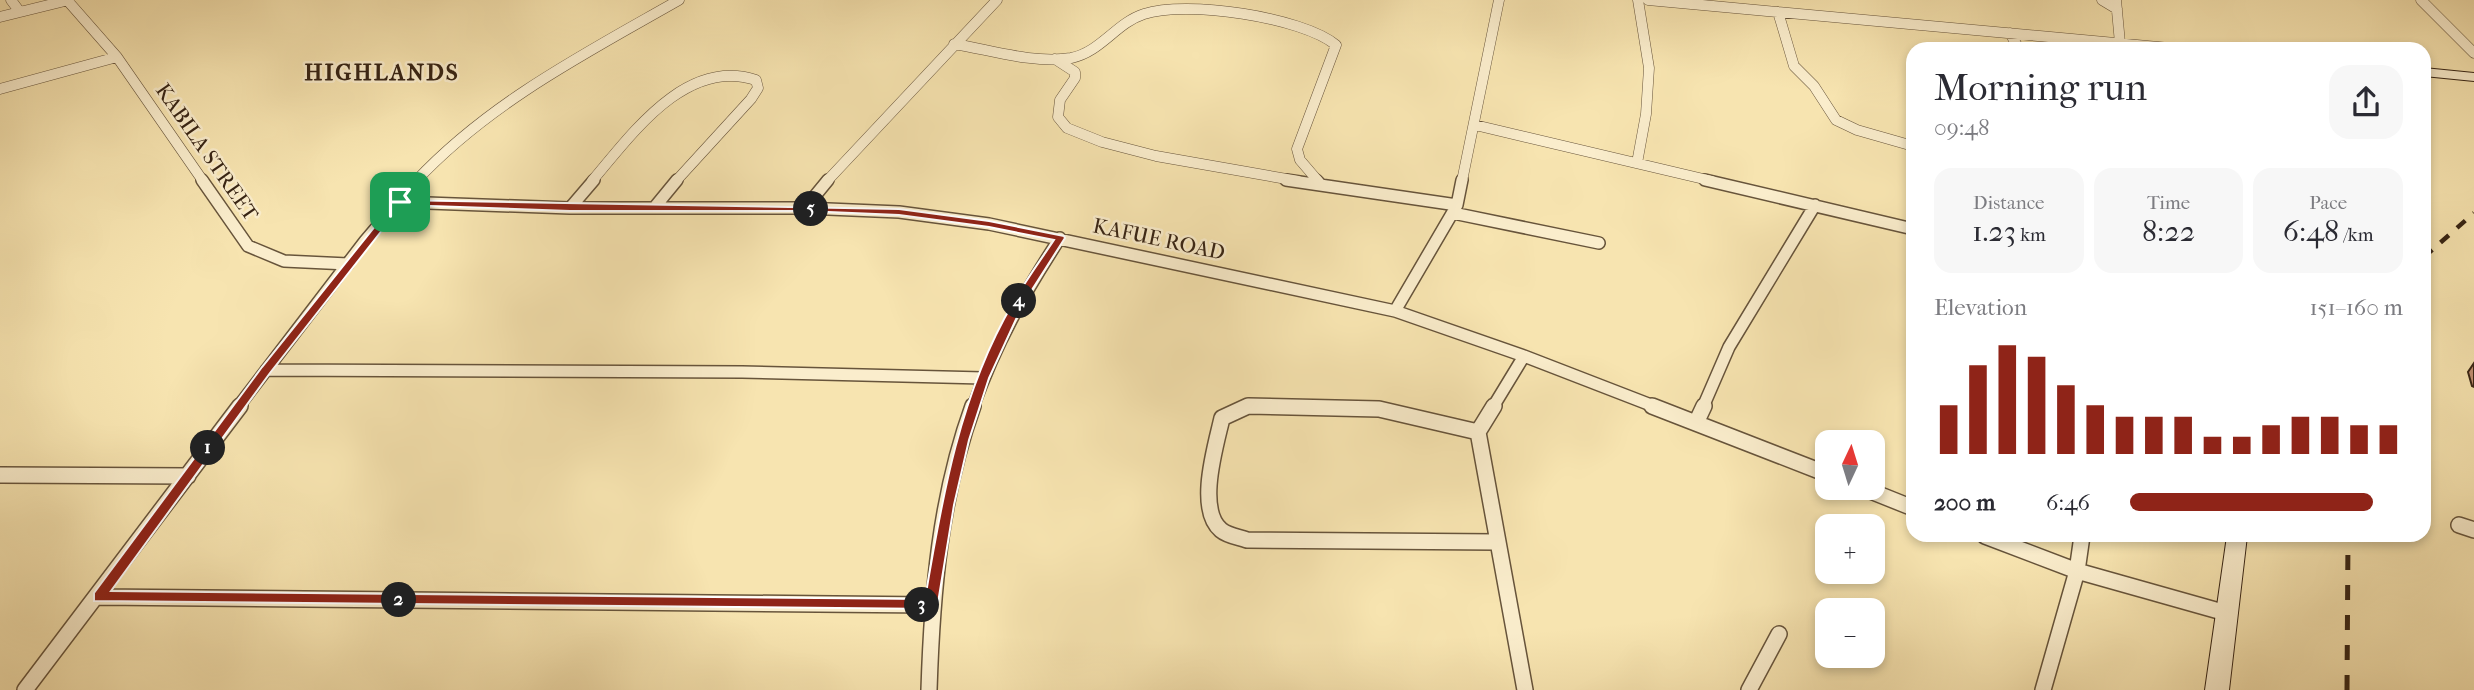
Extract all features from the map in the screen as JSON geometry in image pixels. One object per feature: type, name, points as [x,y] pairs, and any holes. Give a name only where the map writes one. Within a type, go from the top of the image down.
[{"type":"street","points":[[10,0],[20,12]]},
{"type":"street","points":[[0,17],[68,0]]},
{"type":"street","name":"KABILA STREET","points":[[68,0],[117,57],[248,246],[265,257],[285,263],[348,264]]},
{"type":"street","points":[[25,690],[99,597],[266,370],[348,264],[429,167],[496,111],[539,81],[680,0]]},
{"type":"street","points":[[805,208],[848,156],[997,0]]},
{"type":"street","points":[[1395,310],[1455,209],[1475,125],[1499,0]]},
{"type":"street","points":[[1637,163],[1646,114],[1649,68],[1638,0]]},
{"type":"street","points":[[1648,0],[2109,42]]},
{"type":"street","points":[[2102,0],[2117,4],[2120,42]]},
{"type":"street","points":[[2421,0],[2474,53]]},
{"type":"street","points":[[954,44],[1055,59],[1096,51],[1135,20],[1145,14],[1159,12],[1231,13],[1268,18],[1321,33],[1336,45],[1297,149],[1300,160],[1320,184]]},
{"type":"street","points":[[1778,12],[1794,66],[1819,92],[1836,120],[1857,130],[1906,144]]},
{"type":"street","points":[[2010,33],[2015,42]]},
{"type":"street","points":[[0,89],[117,57]]},
{"type":"street","points":[[1055,59],[1075,72],[1075,78],[1060,100],[1058,117],[1067,128],[1102,142],[1156,156],[1455,209],[1599,243]]},
{"type":"street","points":[[2431,73],[2474,77]]},
{"type":"street","points":[[570,208],[611,160],[679,91],[702,78],[724,74],[756,80],[758,88],[751,99],[692,160],[654,208]]},
{"type":"street","points":[[1475,125],[1906,227]]},
{"type":"street","name":"KAFUE ROAD","points":[[400,202],[570,208],[805,208],[929,215],[1060,238],[1395,310],[1524,356],[1815,469]]},
{"type":"street","points":[[1696,423],[1729,347],[1815,205]]},
{"type":"street","points":[[929,690],[932,605],[947,505],[962,440],[983,378],[1017,304],[1060,238]]},
{"type":"street","points":[[1524,356],[1478,432],[1525,690]]},
{"type":"street","points":[[266,370],[701,371],[983,378]]},
{"type":"street","points":[[1478,432],[1379,409],[1248,406],[1222,418],[1208,496],[1210,516],[1221,530],[1247,540],[1496,541]]},
{"type":"street","points":[[0,475],[188,476]]},
{"type":"street","points":[[1885,497],[1906,505]]},
{"type":"street","points":[[2459,525],[2474,530]]},
{"type":"street","points":[[2001,542],[2077,571],[2226,613]]},
{"type":"street","points":[[2043,690],[2077,571],[2081,542]]},
{"type":"street","points":[[2217,690],[2236,542]]},
{"type":"street","points":[[99,597],[932,605]]},
{"type":"street","points":[[1749,690],[1779,634]]},
{"type":"railway","points":[[2431,251],[2474,213]]},
{"type":"railway","points":[[2347,690],[2348,542]]},
{"type":"district","name":"HIGHLANDS","points":[[382,72]]},
{"type":"route","points":[[400,202],[570,208],[805,208],[899,212],[989,224],[1060,238],[1017,304],[983,378],[962,440],[947,505],[932,605],[99,597],[266,370],[400,202]]}]
